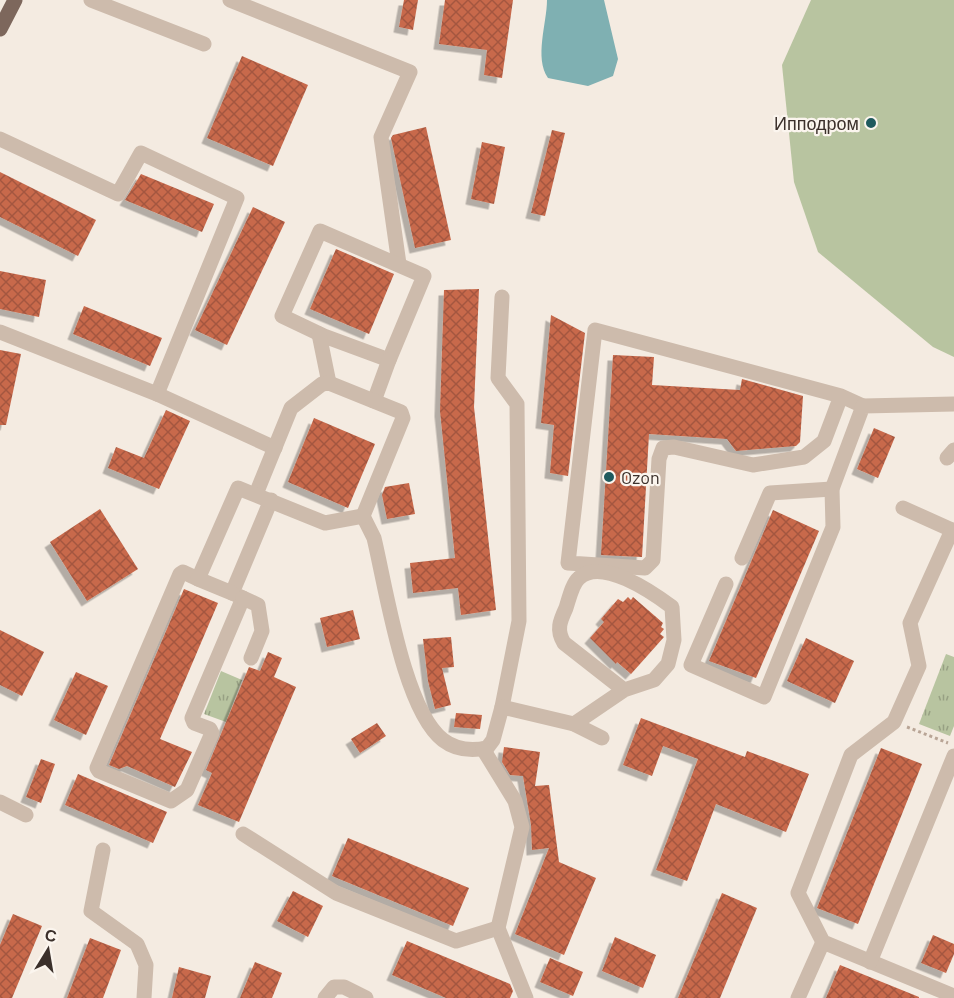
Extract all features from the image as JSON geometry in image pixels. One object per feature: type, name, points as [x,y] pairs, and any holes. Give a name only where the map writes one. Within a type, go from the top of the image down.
[{"type":"main road","points":[[0,29],[15,0]]},
{"type":"street","points":[[92,0],[204,44]]},
{"type":"street","points":[[230,0],[410,72],[381,137],[399,264]]},
{"type":"street","points":[[0,139],[118,194],[141,153],[237,198],[157,394]]},
{"type":"street","points":[[374,401],[424,276],[320,231],[282,316],[319,334],[389,360]]},
{"type":"street","points":[[256,494],[291,408],[322,384],[329,383],[403,414],[363,516],[374,538],[409,686],[423,717],[443,740],[460,748],[474,751],[483,749],[493,740],[519,621],[517,404],[498,378],[502,297]]},
{"type":"street","points":[[841,396],[824,441],[804,457],[753,465],[674,447],[663,448],[659,459],[653,560],[645,568],[568,563],[595,330],[841,396],[863,406],[954,404]]},
{"type":"street","points":[[0,332],[157,394],[275,448]]},
{"type":"street","points":[[319,334],[329,383]]},
{"type":"street","points":[[726,584],[691,665],[764,697],[833,527],[832,489],[863,406]]},
{"type":"street","points":[[198,579],[236,489],[241,488],[325,523],[363,516]]},
{"type":"street","points":[[742,558],[770,493],[832,489]]},
{"type":"street","points":[[251,658],[262,629],[258,605],[238,595],[183,572],[180,574],[97,768],[99,771],[171,801],[186,791],[212,733],[210,729],[194,723],[192,718],[238,595],[271,500]]},
{"type":"street","points":[[903,508],[953,530],[910,623],[920,666],[894,722],[850,756],[798,893],[823,942],[954,996]]},
{"type":"street","points":[[574,723],[624,690],[654,680],[668,664],[674,640],[672,607],[654,594],[606,571],[589,571],[578,579],[559,624],[559,635],[564,643],[624,690]]},
{"type":"street","points":[[502,707],[574,723],[602,738]]},
{"type":"street","points":[[483,749],[515,801],[522,827],[498,928],[526,998]]},
{"type":"street","points":[[870,962],[954,756]]},
{"type":"street","points":[[0,802],[26,815]]},
{"type":"street","points":[[243,834],[336,893],[456,941],[498,928]]},
{"type":"street","points":[[103,850],[91,911],[137,944],[146,965],[144,998]]},
{"type":"street","points":[[798,998],[823,942]]},
{"type":"street","points":[[325,998],[334,987],[344,987],[366,998]]},
{"type":"path","points":[[894,722],[954,746]]},
{"type":"green space","name":"Ипподром","points":[[811,0],[954,0],[954,357],[933,347],[818,252],[794,182],[782,65]]},
{"type":"green space","points":[[946,654],[954,657],[954,726],[950,736],[919,724]]},
{"type":"green space","points":[[221,671],[242,680],[226,722],[204,714]]},
{"type":"water","points":[[547,0],[604,0],[618,59],[613,76],[588,86],[548,78],[542,61]]},
{"type":"building","points":[[404,0],[418,0],[413,30],[399,27]]},
{"type":"building","points":[[445,0],[513,0],[502,78],[484,75],[487,50],[439,44]]},
{"type":"building","points":[[242,56],[308,85],[273,166],[207,138]]},
{"type":"building","points":[[426,127],[451,240],[415,248],[391,138],[393,135]]},
{"type":"building","points":[[552,130],[565,133],[545,216],[531,213]]},
{"type":"building","points":[[482,142],[505,147],[494,204],[471,199]]},
{"type":"building","points":[[0,172],[96,220],[78,256],[0,217]]},
{"type":"building","points":[[141,174],[214,204],[202,232],[125,200]]},
{"type":"building","points":[[253,207],[285,222],[227,345],[195,330]]},
{"type":"building","points":[[336,249],[394,274],[369,334],[310,309]]},
{"type":"building","points":[[0,271],[46,280],[39,317],[0,309]]},
{"type":"building","points":[[479,289],[474,407],[496,610],[461,615],[458,588],[413,593],[410,563],[455,558],[440,411],[444,290]]},
{"type":"building","points":[[84,306],[162,338],[150,366],[73,334]]},
{"type":"building","points":[[551,315],[585,333],[568,476],[550,473],[554,425],[541,423]]},
{"type":"building","points":[[0,350],[21,354],[6,425],[0,425]]},
{"type":"building","points":[[613,355],[654,357],[652,385],[740,390],[742,379],[803,396],[800,442],[796,446],[736,451],[727,439],[649,434],[642,557],[601,555]]},
{"type":"building","points":[[166,410],[190,421],[159,489],[108,468],[116,447],[144,458]]},
{"type":"building","points":[[314,418],[375,444],[348,508],[288,482]]},
{"type":"building","points":[[874,428],[895,437],[878,478],[857,469]]},
{"type":"building","points":[[409,483],[415,514],[387,519],[382,495],[385,487]]},
{"type":"building","points":[[100,509],[138,569],[87,601],[50,542]]},
{"type":"building","points":[[773,510],[819,531],[756,678],[709,661]]},
{"type":"building","points":[[184,589],[218,603],[160,739],[192,752],[175,787],[127,766],[119,769],[109,765]]},
{"type":"building","points":[[628,597],[631,600],[633,597],[663,623],[661,627],[664,629],[660,634],[664,637],[631,674],[617,662],[616,664],[590,638],[604,622],[601,619],[618,599],[623,602]]},
{"type":"building","points":[[353,610],[360,639],[327,647],[320,618]]},
{"type":"building","points":[[0,630],[44,652],[22,696],[0,685]]},
{"type":"building","points":[[451,637],[454,667],[442,668],[451,705],[435,709],[428,681],[423,639]]},
{"type":"building","points":[[806,638],[854,661],[835,703],[787,681]]},
{"type":"building","points":[[268,652],[282,658],[274,677],[296,687],[239,822],[198,805],[212,773],[206,770],[249,667],[260,671]]},
{"type":"building","points":[[76,672],[108,686],[86,735],[54,720]]},
{"type":"building","points":[[456,713],[482,715],[480,729],[454,727]]},
{"type":"building","points":[[641,718],[745,757],[747,751],[809,774],[786,832],[716,804],[687,881],[656,870],[698,759],[663,746],[652,776],[623,765]]},
{"type":"building","points":[[377,723],[386,736],[360,753],[351,739]]},
{"type":"building","points":[[504,747],[540,752],[535,786],[549,785],[559,862],[596,878],[564,955],[515,934],[549,848],[532,850],[531,825],[523,776],[510,775],[502,762]]},
{"type":"building","points":[[881,748],[922,764],[858,924],[817,908]]},
{"type":"building","points":[[41,759],[55,764],[41,803],[26,797]]},
{"type":"building","points":[[78,774],[167,812],[153,843],[65,805]]},
{"type":"building","points":[[348,838],[469,888],[453,926],[332,876]]},
{"type":"building","points":[[293,891],[323,906],[308,937],[277,921]]},
{"type":"building","points":[[722,893],[757,908],[720,998],[678,998]]},
{"type":"building","points":[[13,914],[42,926],[12,998],[0,998],[0,945]]},
{"type":"building","points":[[933,935],[954,944],[954,954],[946,973],[921,963]]},
{"type":"building","points":[[615,937],[656,955],[643,988],[602,971]]},
{"type":"building","points":[[90,938],[121,950],[103,998],[67,998]]},
{"type":"building","points":[[407,941],[510,984],[513,991],[510,998],[446,998],[392,975]]},
{"type":"building","points":[[550,958],[583,972],[573,996],[540,982]]},
{"type":"building","points":[[255,962],[282,973],[272,998],[240,998]]},
{"type":"building","points":[[840,965],[919,997],[919,998],[826,998]]},
{"type":"building","points":[[179,967],[211,976],[205,998],[172,998]]},
{"type":"place","name":"Ипподром","points":[[871,123]]},
{"type":"place","name":"Ozon","points":[[609,477]]}]
